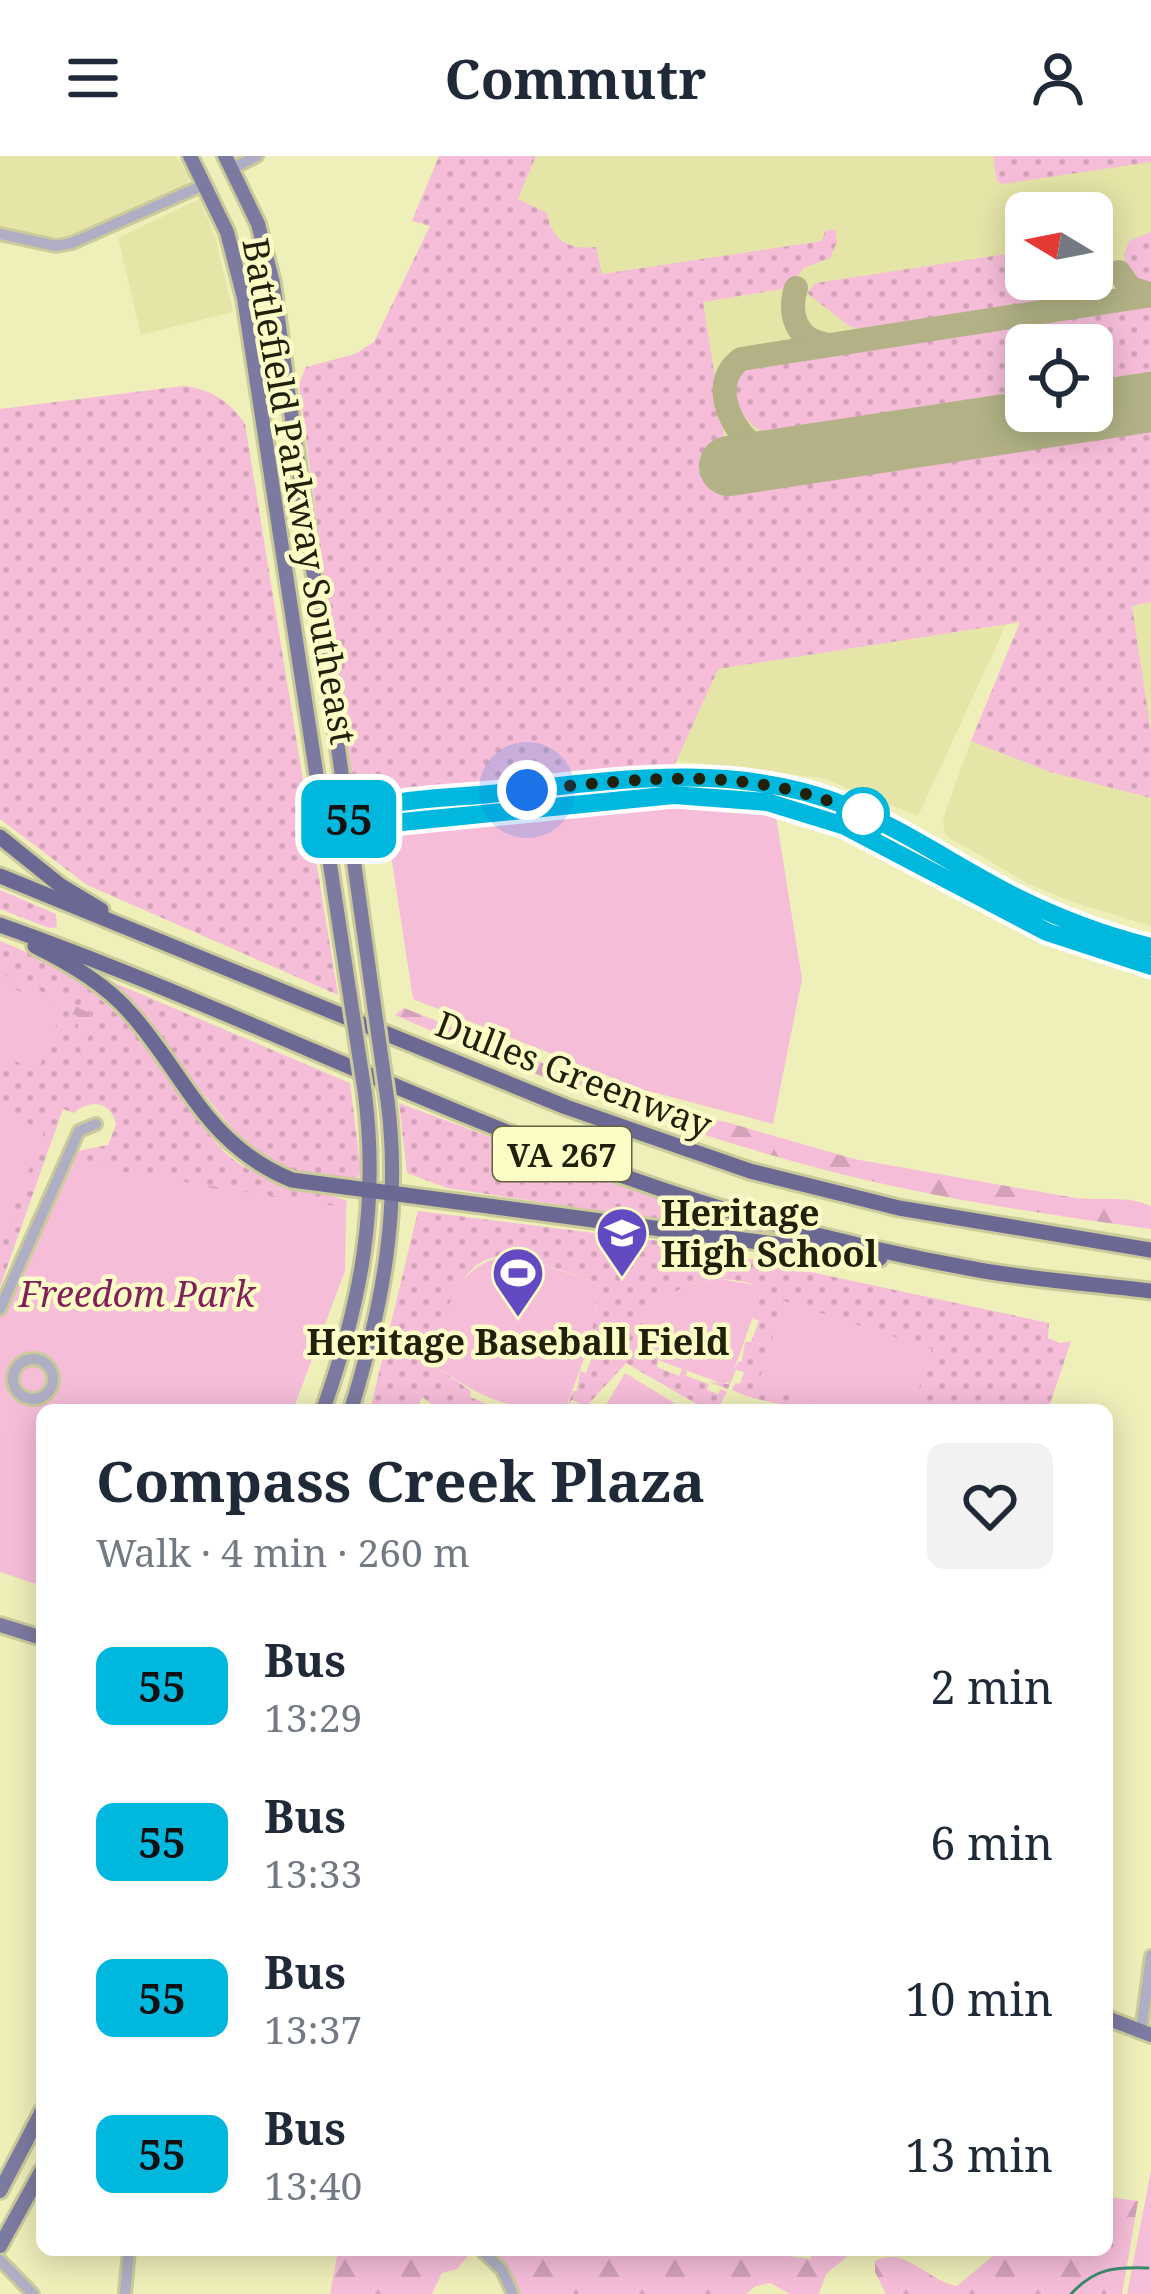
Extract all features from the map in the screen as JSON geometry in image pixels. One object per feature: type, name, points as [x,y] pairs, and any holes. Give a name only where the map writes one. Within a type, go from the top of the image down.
[{"type":"highway","points":[[0,837],[62,886],[156,941]]},
{"type":"highway","name":"Dulles Greenway","points":[[0,876],[566,1107],[750,1171],[899,1208],[1151,1250]]},
{"type":"highway","points":[[0,927],[61,959],[112,995],[134,1017],[207,1119],[238,1150],[292,1180],[958,1266]]},
{"type":"highway","name":"Dulles Greenway","points":[[0,927],[627,1178],[783,1226],[958,1266],[1151,1292]]},
{"type":"main road","name":"Battlefield Parkway Southeast","points":[[190,156],[227,232],[244,298],[364,1094],[372,1192],[359,1284],[324,1404]]},
{"type":"main road","name":"Battlefield Parkway Southeast","points":[[229,162],[258,224],[274,283],[388,1104],[394,1193],[380,1302],[353,1404]]},
{"type":"main road","points":[[341,777],[358,796],[394,805]]},
{"type":"main road","points":[[0,1625],[36,1636]]},
{"type":"main road","points":[[1113,2020],[1146,2033]]},
{"type":"main road","points":[[0,2191],[36,2122]]},
{"type":"main road","points":[[0,2246],[36,2181]]},
{"type":"street","points":[[229,162],[257,156]]},
{"type":"street","points":[[0,234],[56,246],[72,243],[206,184]]},
{"type":"street","points":[[326,823],[394,805],[617,782],[712,777],[764,783],[844,806],[1042,909],[1151,947]]},
{"type":"street","points":[[348,820],[362,826],[674,795],[767,802],[845,826],[1047,932],[1151,966]]},
{"type":"street","points":[[0,1309],[61,1165],[79,1131],[96,1124]]},
{"type":"street","points":[[0,1364],[15,1371]]},
{"type":"street","points":[[1146,2033],[1151,1956]]},
{"type":"street","points":[[124,2294],[128,2256]]},
{"type":"street","points":[[487,2256],[502,2270],[513,2294]]},
{"type":"street","points":[[0,2260],[33,2294]]},
{"type":"street","points":[[0,2280],[19,2282]]},
{"type":"shaded area","points":[[0,156],[176,156],[190,177],[185,190],[83,234],[45,238],[0,227]]},
{"type":"shaded area","points":[[506,156],[1005,156],[1005,168],[1151,156],[1151,732],[1131,605],[1006,625],[918,816],[822,778],[677,761],[680,754],[421,349]]},
{"type":"shaded area","points":[[199,199],[215,236],[233,312],[141,335],[118,238]]},
{"type":"shaded area","points":[[971,741],[1050,772],[1151,798],[1151,926],[1029,884],[945,835],[947,807]]},
{"type":"green space","points":[[439,156],[536,156],[518,199],[547,213],[563,242],[596,247],[602,274],[822,241],[825,231],[835,229],[837,242],[830,258],[804,268],[788,288],[703,302],[732,487],[1151,423],[1151,602],[1132,606],[1151,732],[1151,798],[1050,772],[971,741],[1020,622],[718,669],[671,773],[365,792],[350,778],[343,747],[299,384],[306,367],[355,354],[374,342],[430,226],[412,221]]},
{"type":"green space","points":[[993,156],[1151,156],[1151,162],[1002,184],[997,181]]},
{"type":"green space","points":[[1151,232],[1149,286],[1128,275],[1124,255],[1129,241]]},
{"type":"green space","points":[[1005,254],[1005,300],[1065,300],[867,331],[849,326],[807,293],[816,283]]},
{"type":"green space","points":[[1151,302],[1151,383],[1113,389],[1113,324],[1007,324]]},
{"type":"green space","points":[[1005,324],[1005,405],[778,439],[751,423],[739,408],[734,377],[746,364]]},
{"type":"green space","points":[[183,386],[218,398],[245,424],[338,995],[87,885],[0,819],[0,409]]},
{"type":"green space","points":[[660,801],[715,801],[775,810],[802,979],[773,1124],[641,1089],[413,999],[387,829],[594,814]]},
{"type":"green space","points":[[0,890],[56,914],[57,927],[0,909]]},
{"type":"green space","points":[[0,941],[76,980],[117,1014],[234,1160],[275,1180],[347,1201],[346,1208],[70,1166],[78,1151],[108,1145],[116,1125],[110,1111],[100,1105],[87,1105],[74,1113],[63,1109],[0,1287]]},
{"type":"green space","points":[[0,973],[90,1013],[96,1025],[80,1051],[77,1016],[0,981]]},
{"type":"green space","points":[[110,981],[350,1083],[361,1171],[356,1180],[299,1175],[246,1145]]},
{"type":"green space","points":[[8,986],[56,1008],[60,1017],[40,1066],[21,1064],[0,1053],[0,995]]},
{"type":"green space","points":[[404,1008],[658,1109],[726,1122],[854,1159],[1075,1198],[1142,1203],[1151,1206],[1151,1229],[930,1194],[747,1148],[594,1097],[395,1015]]},
{"type":"green space","points":[[399,1103],[641,1193],[812,1243],[447,1188],[407,1173]]},
{"type":"green space","points":[[0,1112],[45,1130],[8,1223],[0,1220]]},
{"type":"green space","points":[[76,1162],[112,1170],[346,1208],[342,1212],[75,1170]]},
{"type":"green space","name":"Freedom Park","points":[[61,1165],[346,1208],[345,1271],[295,1404],[36,1404],[36,1584],[0,1572],[0,1309]]},
{"type":"green space","name":"Heritage High School","points":[[418,1211],[675,1243],[1049,1323],[1048,1338],[1071,1341],[1050,1404],[780,1404],[732,1390],[744,1372],[736,1370],[728,1389],[709,1382],[728,1384],[759,1321],[752,1318],[756,1285],[717,1279],[682,1288],[668,1297],[654,1309],[633,1342],[658,1360],[657,1367],[679,1376],[682,1369],[686,1376],[709,1384],[707,1390],[727,1392],[720,1404],[697,1404],[626,1363],[588,1404],[572,1400],[568,1404],[577,1391],[580,1371],[586,1373],[596,1346],[590,1343],[599,1284],[504,1256],[485,1260],[470,1271],[428,1361],[471,1391],[470,1397],[487,1404],[432,1404],[422,1397],[419,1404],[371,1404]]},
{"type":"green space","name":"Heritage Baseball Field","points":[[520,1256],[599,1284],[590,1342],[567,1404],[507,1404],[428,1361],[457,1290],[481,1265]]},
{"type":"green space","points":[[719,1279],[756,1285],[752,1319],[730,1381],[723,1384],[658,1360],[633,1342],[667,1298],[690,1285]]},
{"type":"green space","points":[[784,1301],[932,1349],[914,1404],[820,1404],[758,1384]]},
{"type":"green space","points":[[625,1373],[676,1404],[607,1404]]},
{"type":"green space","points":[[1151,2171],[1151,2294],[1127,2294]]},
{"type":"green space","points":[[1113,2198],[1138,2201],[1122,2294],[886,2294],[875,2261],[896,2257],[957,2286],[993,2256],[1113,2256]]},
{"type":"green space","points":[[337,2256],[468,2256],[457,2269],[442,2273],[432,2294],[330,2294]]},
{"type":"green space","points":[[489,2256],[848,2256],[826,2274],[819,2294],[790,2294],[770,2283],[746,2294],[513,2294]]},
{"type":"waterway","points":[[1071,2294],[1106,2271],[1148,2268]]},
{"type":"taxiway","points":[[1119,272],[1130,288],[1149,294]]},
{"type":"taxiway","points":[[796,288],[796,324],[807,337],[824,344]]},
{"type":"taxiway","points":[[750,443],[726,401],[727,378],[741,359],[1151,295]]},
{"type":"runway","points":[[1113,408],[1151,402]]},
{"type":"runway","points":[[729,466],[1005,424]]},
{"type":"bus line","name":"55","points":[[1151,947],[1042,909],[844,806],[739,779],[527,790],[394,805],[358,812],[348,820],[362,826],[674,795],[767,802],[845,826],[1047,932],[1151,966]]},
{"type":"place","name":"Heritage High School","points":[[622,1279]]},
{"type":"place","name":"Heritage Baseball Field","points":[[518,1319]]},
{"type":"route","points":[[527,790],[712,777],[780,786],[863,814]]}]
